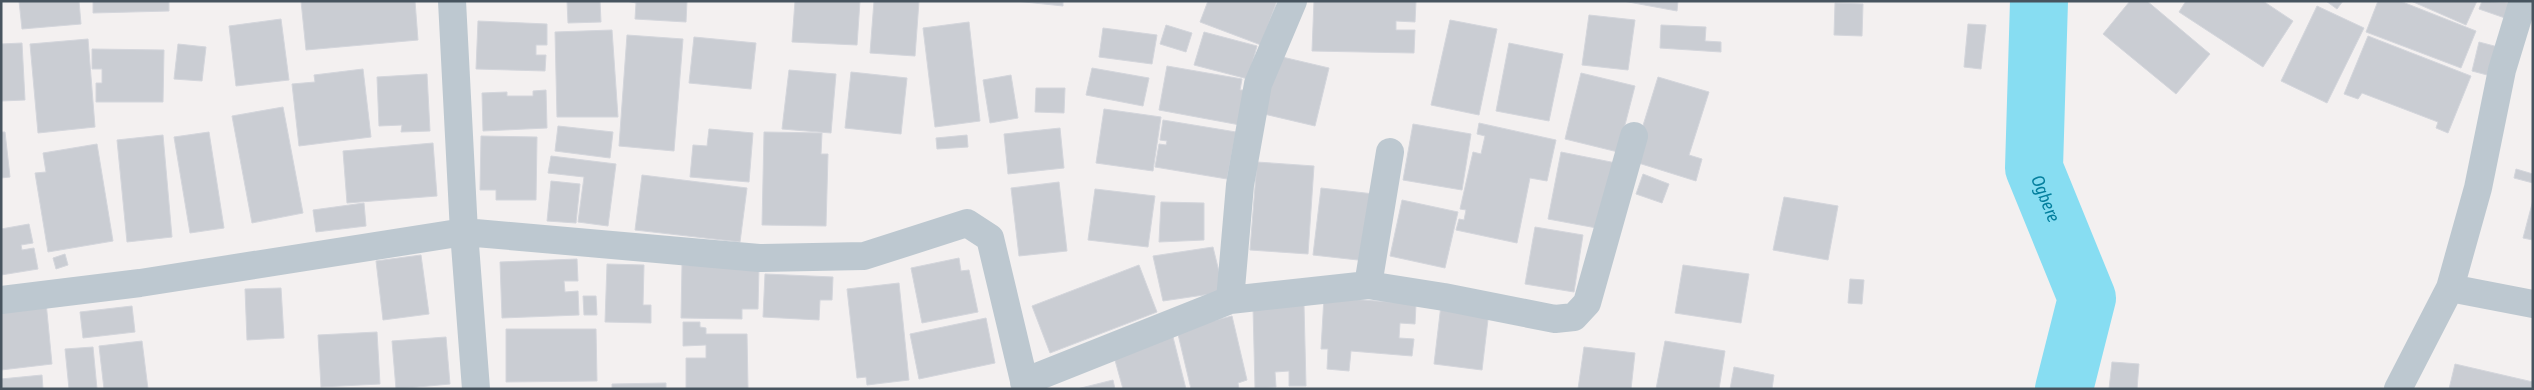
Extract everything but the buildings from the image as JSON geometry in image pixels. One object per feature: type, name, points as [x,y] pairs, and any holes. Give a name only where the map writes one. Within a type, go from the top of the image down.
[{"type":"street","points":[[452,1],[464,232],[476,389]]},
{"type":"street","points":[[1230,300],[1240,185],[1258,84],[1293,1]]},
{"type":"street","points":[[2398,389],[2450,288],[2478,188],[2502,70],[2523,1]]},
{"type":"street","points":[[1,300],[140,283],[464,232],[758,258],[864,256],[967,223],[990,238],[1025,385],[1230,300],[1368,285],[1444,297],[1555,319],[1574,318],[1586,303],[1634,136]]},
{"type":"street","points":[[1368,285],[1390,152]]},
{"type":"street","points":[[2450,288],[2533,304]]},
{"type":"waterway","name":"Ogbere","points":[[2039,1],[2034,168],[2087,298],[2064,389]]}]
